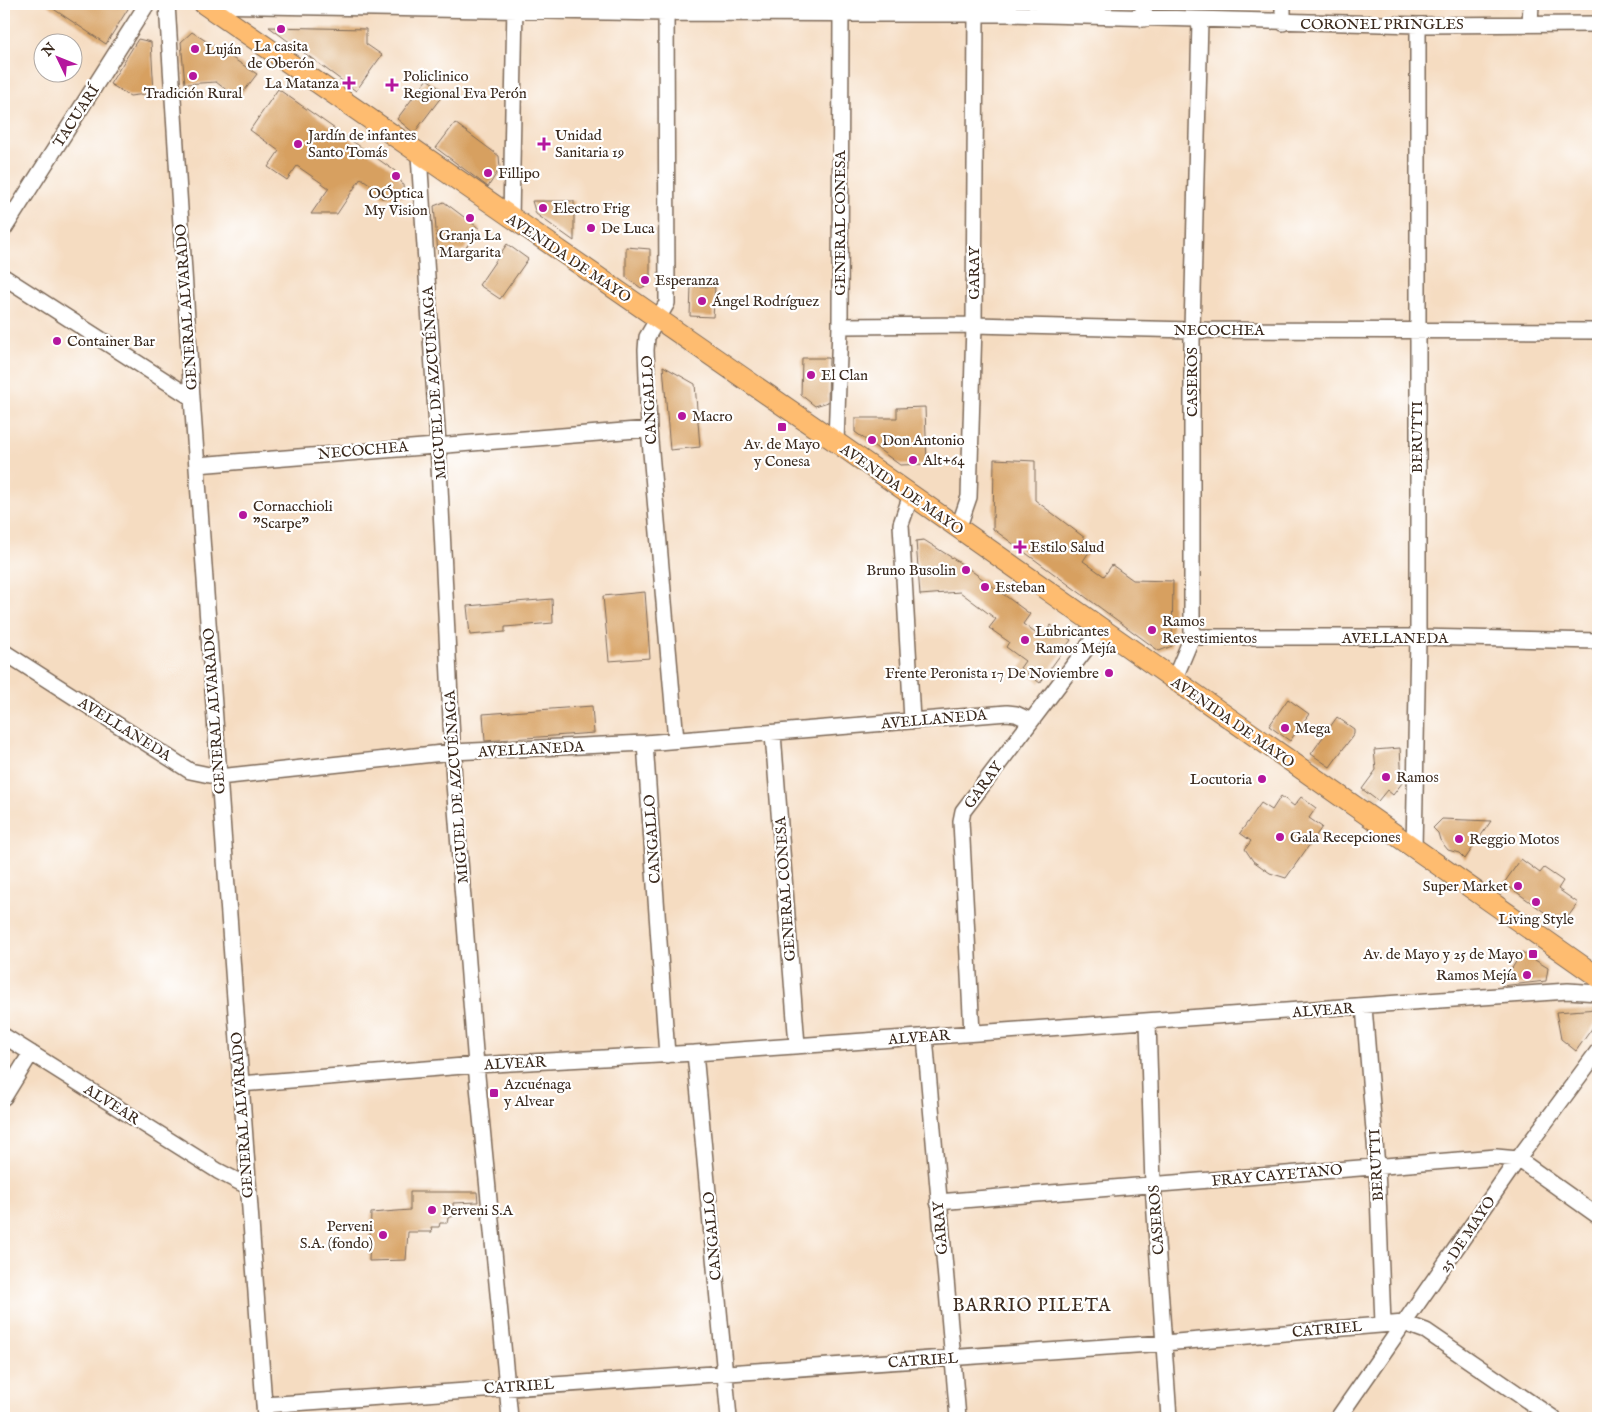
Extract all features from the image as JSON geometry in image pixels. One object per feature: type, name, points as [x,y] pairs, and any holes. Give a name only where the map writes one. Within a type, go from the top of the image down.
[{"type":"main road","name":"AVENIDA DE MAYO","points":[[205,5],[511,219],[836,442],[1598,977]]},
{"type":"street","name":"TACUARÍ","points":[[4,229],[147,4]]},
{"type":"street","name":"GENERAL ALVARADO","points":[[167,4],[218,777],[265,1412]]},
{"type":"street","points":[[1283,4],[1283,23]]},
{"type":"street","points":[[1530,4],[1530,24]]},
{"type":"street","name":"CORONEL PRINGLES","points":[[205,5],[841,8],[976,14],[1009,9],[1143,11],[1200,21],[1418,25],[1598,24]]},
{"type":"street","points":[[511,219],[515,7]]},
{"type":"street","name":"CANGALLO","points":[[666,8],[668,289],[667,303],[647,337],[646,350],[649,429],[676,740]]},
{"type":"street","name":"GENERAL CONESA","points":[[836,442],[840,326],[841,8]]},
{"type":"street","name":"GARAY","points":[[958,529],[969,497],[974,325],[976,14]]},
{"type":"street","name":"CASEROS","points":[[1174,680],[1192,637],[1192,330],[1200,21]]},
{"type":"street","name":"BERUTTI","points":[[1414,849],[1418,637],[1418,25]]},
{"type":"street","name":"MIGUEL DE AZCUÉNAGA","points":[[419,155],[438,444],[452,752],[476,1065],[510,1418]]},
{"type":"street","points":[[4,277],[192,398]]},
{"type":"street","name":"NECOCHEA","points":[[840,326],[974,325],[1192,330],[1598,331]]},
{"type":"street","name":"NECOCHEA","points":[[197,465],[438,444],[649,429]]},
{"type":"street","points":[[911,495],[901,524],[912,720]]},
{"type":"street","name":"GARAY","points":[[972,1033],[961,821],[968,802],[1101,629]]},
{"type":"street","name":"AVELLANEDA","points":[[1192,637],[1418,637],[1598,641]]},
{"type":"street","name":"AVELLANEDA","points":[[4,652],[190,771],[218,777],[452,752],[645,743],[773,734],[912,720],[1007,713],[1016,714],[1031,721]]},
{"type":"street","name":"GENERAL CONESA","points":[[773,734],[797,1045]]},
{"type":"street","name":"CANGALLO","points":[[645,743],[666,1055]]},
{"type":"street","name":"ALVEAR","points":[[240,1084],[476,1065],[696,1053],[1568,991],[1598,994]]},
{"type":"street","name":"BERUTTI","points":[[1364,1007],[1377,1166],[1383,1324]]},
{"type":"street","name":"CASEROS","points":[[1148,1022],[1153,1185],[1169,1418]]},
{"type":"street","name":"ALVEAR","points":[[4,1036],[218,1171],[247,1186]]},
{"type":"street","name":"GARAY","points":[[925,1037],[951,1358],[958,1418]]},
{"type":"street","name":"25 DE MAYO","points":[[1338,1418],[1518,1159],[1598,1051]]},
{"type":"street","points":[[4,1097],[32,1053]]},
{"type":"street","name":"CANGALLO","points":[[696,1053],[729,1418]]},
{"type":"street","name":"FRAY CAYETANO","points":[[938,1202],[1496,1157],[1518,1159]]},
{"type":"street","points":[[1518,1159],[1598,1216]]},
{"type":"street","name":"CATRIEL","points":[[265,1412],[507,1387],[724,1374],[1164,1343],[1404,1323],[1426,1331],[1554,1418]]},
{"type":"building","points":[[46,4],[131,4],[106,44]]},
{"type":"building","points":[[269,27],[366,29],[366,44],[382,55],[356,91]]},
{"type":"building","points":[[192,32],[257,74],[238,99],[216,82],[185,84],[181,42]]},
{"type":"building","points":[[138,39],[151,42],[154,93],[130,96],[110,84]]},
{"type":"building","points":[[427,79],[445,92],[414,133],[397,119]]},
{"type":"building","points":[[278,89],[395,171],[403,185],[404,197],[381,198],[381,192],[361,178],[337,214],[311,214],[329,188],[297,166],[287,180],[268,167],[279,151],[250,130]]},
{"type":"building","points":[[455,123],[499,156],[500,168],[488,187],[436,148]]},
{"type":"building","points":[[532,201],[574,201],[574,241],[536,214]]},
{"type":"building","points":[[444,202],[480,229],[464,250],[438,253],[434,206]]},
{"type":"building","points":[[507,244],[528,259],[500,299],[479,285]]},
{"type":"building","points":[[626,247],[650,249],[650,284],[641,288],[626,277]]},
{"type":"building","name":"Ángel Rodríguez","points":[[691,286],[715,287],[713,317],[690,316]]},
{"type":"building","points":[[802,358],[829,358],[828,402],[815,406],[801,395]]},
{"type":"building","name":"Macro","points":[[663,366],[695,384],[700,447],[670,450]]},
{"type":"building","points":[[925,407],[927,464],[900,465],[855,432],[855,418],[897,418],[897,408]]},
{"type":"building","points":[[994,459],[1035,461],[1035,500],[1085,538],[1082,543],[1091,549],[1083,561],[1104,576],[1112,565],[1133,580],[1173,581],[1172,646],[1159,651],[993,529]]},
{"type":"building","points":[[924,540],[965,566],[1030,614],[1023,624],[1042,638],[1051,625],[1071,640],[1040,683],[1020,668],[1025,661],[1006,647],[1009,642],[989,628],[996,619],[960,592],[920,595],[916,541]]},
{"type":"building","points":[[645,592],[650,658],[609,661],[603,596]]},
{"type":"building","points":[[552,599],[553,623],[505,627],[505,632],[470,635],[467,606]]},
{"type":"building","points":[[1288,699],[1309,714],[1290,741],[1269,726]]},
{"type":"building","points":[[592,706],[594,733],[485,741],[483,714]]},
{"type":"building","points":[[1337,717],[1354,729],[1354,734],[1330,767],[1311,754]]},
{"type":"building","name":"Ramos","points":[[1400,748],[1402,783],[1393,795],[1387,790],[1378,801],[1362,789],[1376,770],[1374,750]]},
{"type":"building","name":"Gala Recepciones","points":[[1281,796],[1294,806],[1301,797],[1316,808],[1309,818],[1322,827],[1286,878],[1270,873],[1253,861],[1245,849],[1251,841],[1240,833],[1261,803],[1272,810]]},
{"type":"building","name":"Reggio Motos","points":[[1442,819],[1491,821],[1465,859],[1459,853],[1448,850],[1433,828]]},
{"type":"building","points":[[1521,859],[1540,873],[1544,868],[1563,881],[1558,889],[1578,903],[1562,925],[1504,883]]},
{"type":"building","name":"Ramos Mejía","points":[[1522,952],[1548,968],[1546,981],[1501,986]]},
{"type":"building","points":[[1598,1009],[1598,1020],[1576,1051],[1561,1039],[1556,1012]]},
{"type":"building","points":[[410,1192],[477,1192],[478,1202],[453,1203],[454,1216],[448,1218],[447,1223],[440,1223],[439,1227],[431,1227],[432,1232],[408,1232],[406,1260],[369,1261],[371,1213],[410,1210]]},
{"type":"place","name":"La casita de Oberón","points":[[281,29]]},
{"type":"place","name":"Luján","points":[[195,49]]},
{"type":"place","name":"Tradición Rural","points":[[193,76]]},
{"type":"place","name":"La Matanza","points":[[349,83]]},
{"type":"place","name":"Policlinico Regional Eva Perón","points":[[392,85]]},
{"type":"place","name":"Jardín de infantes Santo Tomás","points":[[298,144]]},
{"type":"place","name":"Unidad Sanitaria 19","points":[[544,144]]},
{"type":"place","name":"Fillipo","points":[[488,173]]},
{"type":"place","name":"OÓptica My Vision","points":[[396,176]]},
{"type":"place","name":"Electro Frig","points":[[543,208]]},
{"type":"place","name":"Granja La Margarita","points":[[470,218]]},
{"type":"place","name":"De Luca","points":[[591,228]]},
{"type":"place","name":"Esperanza","points":[[645,280]]},
{"type":"place","name":"Ángel Rodríguez","points":[[702,301]]},
{"type":"place","name":"Container Bar","points":[[57,341]]},
{"type":"place","name":"El Clan","points":[[811,375]]},
{"type":"place","name":"Macro","points":[[682,416]]},
{"type":"place","name":"Av. de Mayo y Conesa","points":[[782,427]]},
{"type":"place","name":"Don Antonio","points":[[872,440]]},
{"type":"place","name":"Alt+64","points":[[913,460]]},
{"type":"place","name":"Cornacchioli \"Scarpe\"","points":[[243,515]]},
{"type":"place","name":"Estilo Salud","points":[[1020,547]]},
{"type":"place","name":"Bruno Busolin","points":[[966,570]]},
{"type":"place","name":"Esteban","points":[[985,587]]},
{"type":"place","name":"Ramos Revestimientos","points":[[1152,630]]},
{"type":"place","name":"Lubricantes Ramos Mejía","points":[[1025,640]]},
{"type":"place","name":"Frente Peronista 17 De Noviembre","points":[[1109,673]]},
{"type":"place","name":"Mega","points":[[1285,728]]},
{"type":"place","name":"Ramos","points":[[1386,777]]},
{"type":"place","name":"Locutoria","points":[[1262,779]]},
{"type":"place","name":"Gala Recepciones","points":[[1280,837]]},
{"type":"place","name":"Reggio Motos","points":[[1459,839]]},
{"type":"place","name":"Super Market","points":[[1518,886]]},
{"type":"place","name":"Living Style","points":[[1536,902]]},
{"type":"place","name":"Av. de Mayo y 25 de Mayo","points":[[1533,954]]},
{"type":"place","name":"Ramos Mejía","points":[[1527,975]]},
{"type":"place","name":"Azcuénaga y Alvear","points":[[494,1093]]},
{"type":"place","name":"Perveni S.A","points":[[432,1210]]},
{"type":"place","name":"Perveni S.A. (fondo)","points":[[383,1235]]},
{"type":"district","name":"BARRIO PILETA","points":[[1032,1305]]}]
